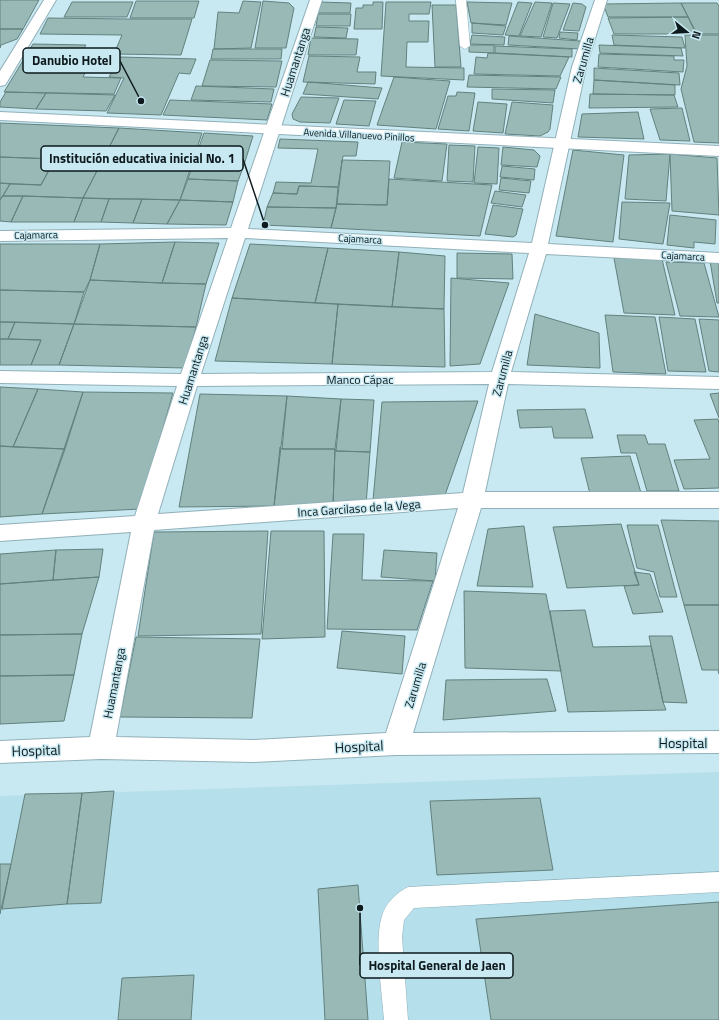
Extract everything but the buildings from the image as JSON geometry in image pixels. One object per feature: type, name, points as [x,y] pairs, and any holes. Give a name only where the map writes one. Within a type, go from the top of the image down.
[{"type":"street","points":[[0,82],[50,0]]},
{"type":"street","name":"Huamantanga","points":[[101,748],[144,523],[189,380],[316,0]]},
{"type":"street","name":"Zarumilla","points":[[396,744],[472,500],[500,378],[539,248],[579,67],[601,0]]},
{"type":"street","name":"Avenida Villanuevo Pinillos","points":[[0,116],[273,131],[719,152]]},
{"type":"street","name":"Cajamarca","points":[[0,236],[238,233],[719,258]]},
{"type":"street","name":"Manco Cápac","points":[[0,377],[189,380],[500,378],[719,383]]},
{"type":"street","name":"Inca Garcilaso de la Vega","points":[[0,533],[472,500],[719,500]]},
{"type":"street","name":"Hospital","points":[[0,752],[101,748],[254,751],[396,744],[719,742]]},
{"type":"lane","points":[[461,0],[465,46]]},
{"type":"lane","points":[[396,1020],[390,937],[393,916],[408,898],[719,882]]},
{"type":"shaded area","points":[[719,772],[719,1020],[0,1020],[0,796]]},
{"type":"place","name":"Danubio Hotel","points":[[141,101]]},
{"type":"place","name":"Institución educativa inicial No. 1","points":[[265,225]]},
{"type":"place","name":"Hospital General de Jaen","points":[[360,908]]}]
